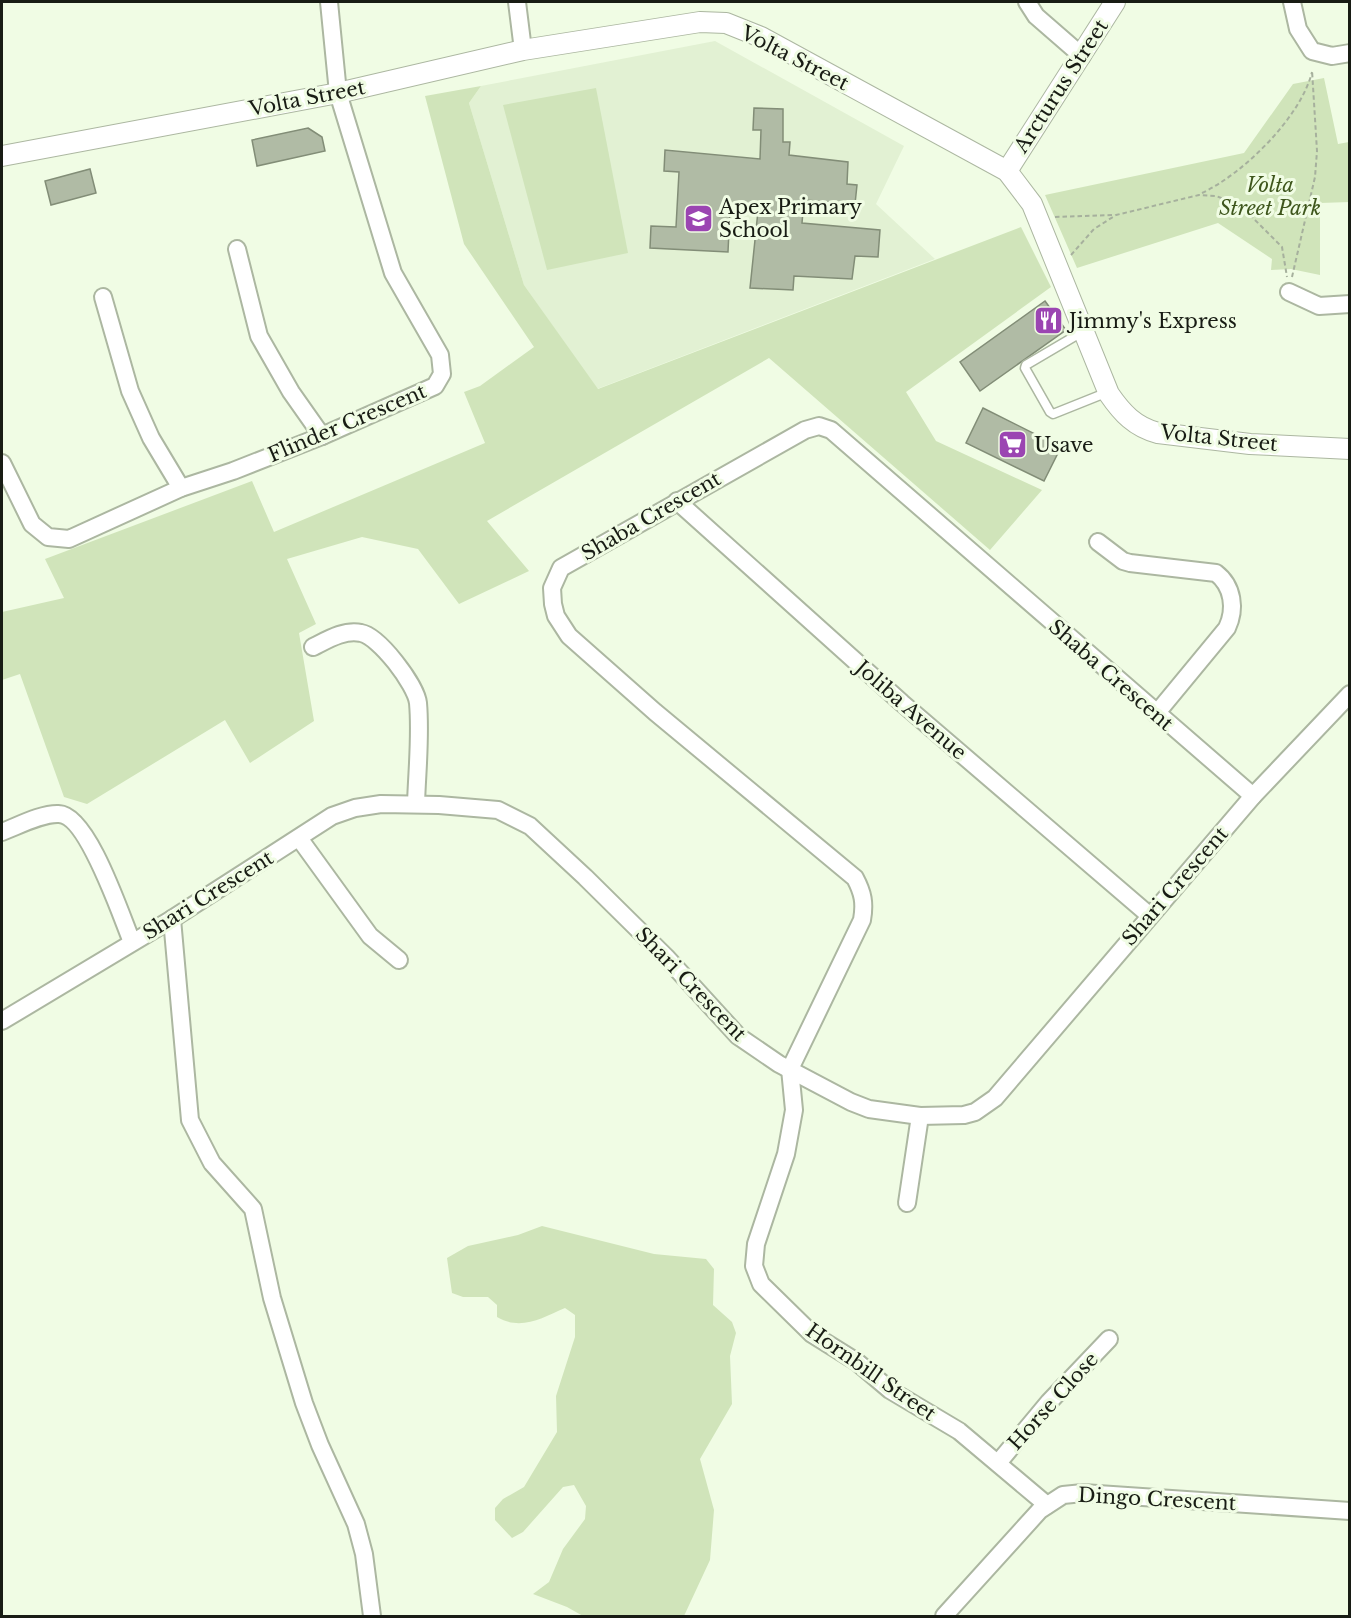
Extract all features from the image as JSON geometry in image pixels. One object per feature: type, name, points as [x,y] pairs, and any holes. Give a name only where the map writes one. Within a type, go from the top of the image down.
[{"type":"street","name":"Flinder Crescent","points":[[2,463],[32,524],[48,537],[69,539],[181,488],[322,436],[435,386],[440,380],[443,370],[436,344],[409,304],[393,273],[338,93],[329,2]]},
{"type":"street","points":[[517,2],[524,50]]},
{"type":"street","points":[[1027,2],[1036,16],[1068,41],[1082,56]]},
{"type":"street","name":"Arcturus Street","points":[[1007,171],[1115,2]]},
{"type":"street","points":[[1292,2],[1298,29],[1312,51],[1332,56],[1350,53]]},
{"type":"street","name":"Volta Street","points":[[2,156],[338,93],[524,50],[700,22],[726,24],[761,37],[1007,171],[1032,204],[1108,392],[1122,412],[1132,421],[1146,430],[1158,433],[1251,444],[1350,449]]},
{"type":"street","points":[[237,249],[259,336],[291,392],[322,436]]},
{"type":"street","points":[[1289,292],[1319,306],[1350,304]]},
{"type":"street","points":[[103,297],[130,391],[151,438],[181,488]]},
{"type":"street","name":"Shaba Crescent","points":[[790,1069],[861,920],[865,904],[861,888],[855,878],[664,719],[569,636],[556,616],[553,604],[552,588],[561,568],[805,430],[819,426],[831,430],[1253,796]]},
{"type":"street","name":"Joliba Avenue","points":[[677,501],[902,703],[1149,915]]},
{"type":"street","points":[[1098,542],[1123,561],[1130,563],[1216,573],[1226,582],[1230,593],[1232,615],[1227,628],[1156,714]]},
{"type":"street","points":[[314,647],[333,637],[361,633],[373,639],[409,682],[418,701],[416,804]]},
{"type":"street","name":"Shari Crescent","points":[[2,1021],[172,919],[332,816],[355,808],[381,804],[498,810],[530,826],[585,877],[666,957],[738,1036],[790,1069],[851,1102],[869,1108],[920,1116],[964,1115],[975,1112],[995,1098],[1253,796],[1350,694]]},
{"type":"street","points":[[2,832],[57,814],[70,817],[76,822],[88,838],[132,942]]},
{"type":"street","points":[[299,838],[370,936],[399,960]]},
{"type":"street","points":[[172,919],[190,1120],[212,1163],[253,1209],[273,1298],[304,1403],[320,1445],[356,1524],[364,1554],[372,1617]]},
{"type":"street","name":"Hornbill Street","points":[[790,1069],[794,1110],[786,1154],[756,1244],[753,1266],[760,1284],[812,1334],[857,1362],[897,1395],[959,1431],[1047,1505]]},
{"type":"street","points":[[907,1203],[920,1116]]},
{"type":"street","name":"Horse Close","points":[[998,1463],[1049,1402],[1109,1339]]},
{"type":"street","name":"Dingo Crescent","points":[[944,1617],[1047,1505],[1064,1495],[1083,1493],[1350,1511]]},
{"type":"lane","points":[[1082,332],[1026,365],[1025,368],[1053,414],[1108,392]]},
{"type":"path","points":[[1289,292],[1315,177],[1317,151],[1312,51]]},
{"type":"path","points":[[1037,219],[1116,215],[1199,195],[1237,173],[1275,133],[1308,90],[1312,70]]},
{"type":"path","points":[[1199,195],[1216,196],[1240,206],[1282,247],[1289,292]]},
{"type":"path","points":[[1055,263],[1069,258],[1082,241],[1116,215]]},
{"type":"shaded area","name":"Apex Primary School","points":[[715,41],[904,146],[876,204],[935,259],[597,389],[524,285],[469,103],[481,86]]},
{"type":"green space","name":"Volta Street Park","points":[[1324,78],[1338,144],[1349,142],[1350,202],[1320,203],[1320,275],[1291,269],[1271,270],[1272,259],[1218,223],[1077,268],[1045,195],[1244,153],[1293,84]]},
{"type":"green space","points":[[481,86],[469,103],[524,285],[598,389],[1021,227],[1051,287],[906,392],[936,441],[1042,490],[990,550],[769,358],[487,521],[529,571],[459,604],[418,549],[362,537],[287,559],[316,624],[299,633],[314,721],[250,763],[225,720],[87,804],[64,797],[20,674],[2,680],[2,612],[64,598],[45,559],[252,481],[274,532],[485,443],[464,392],[480,386],[534,347],[464,244],[425,96]]},
{"type":"green space","points":[[596,88],[628,253],[547,270],[503,105]]},
{"type":"green space","points":[[542,1226],[654,1254],[706,1259],[714,1269],[713,1305],[732,1322],[736,1333],[730,1356],[732,1404],[700,1459],[714,1510],[710,1560],[684,1616],[583,1616],[533,1594],[549,1582],[563,1549],[585,1519],[586,1506],[574,1485],[563,1487],[523,1532],[512,1538],[495,1520],[495,1508],[503,1499],[524,1487],[557,1432],[556,1396],[575,1337],[575,1315],[565,1308],[531,1322],[515,1323],[497,1317],[497,1305],[488,1297],[463,1297],[452,1293],[447,1258],[468,1246],[518,1235]]},
{"type":"building","points":[[754,108],[783,109],[783,142],[790,142],[789,155],[848,162],[847,184],[857,185],[855,204],[804,200],[802,223],[880,230],[878,257],[855,256],[852,279],[794,276],[793,290],[750,288],[758,211],[730,209],[728,252],[650,248],[651,226],[676,227],[679,172],[664,171],[665,150],[760,159],[761,130],[753,130]]},
{"type":"building","points":[[308,128],[322,137],[325,151],[257,166],[252,140]]},
{"type":"building","points":[[90,169],[96,193],[51,205],[45,181]]},
{"type":"building","points":[[1045,301],[1066,330],[980,391],[960,362]]},
{"type":"building","name":"Usave","points":[[983,408],[1061,447],[1044,481],[966,443]]},
{"type":"place","name":"Apex Primary School","points":[[698,218]]},
{"type":"place","name":"Jimmy's Express","points":[[1048,321]]},
{"type":"place","name":"Usave","points":[[1013,445]]}]
